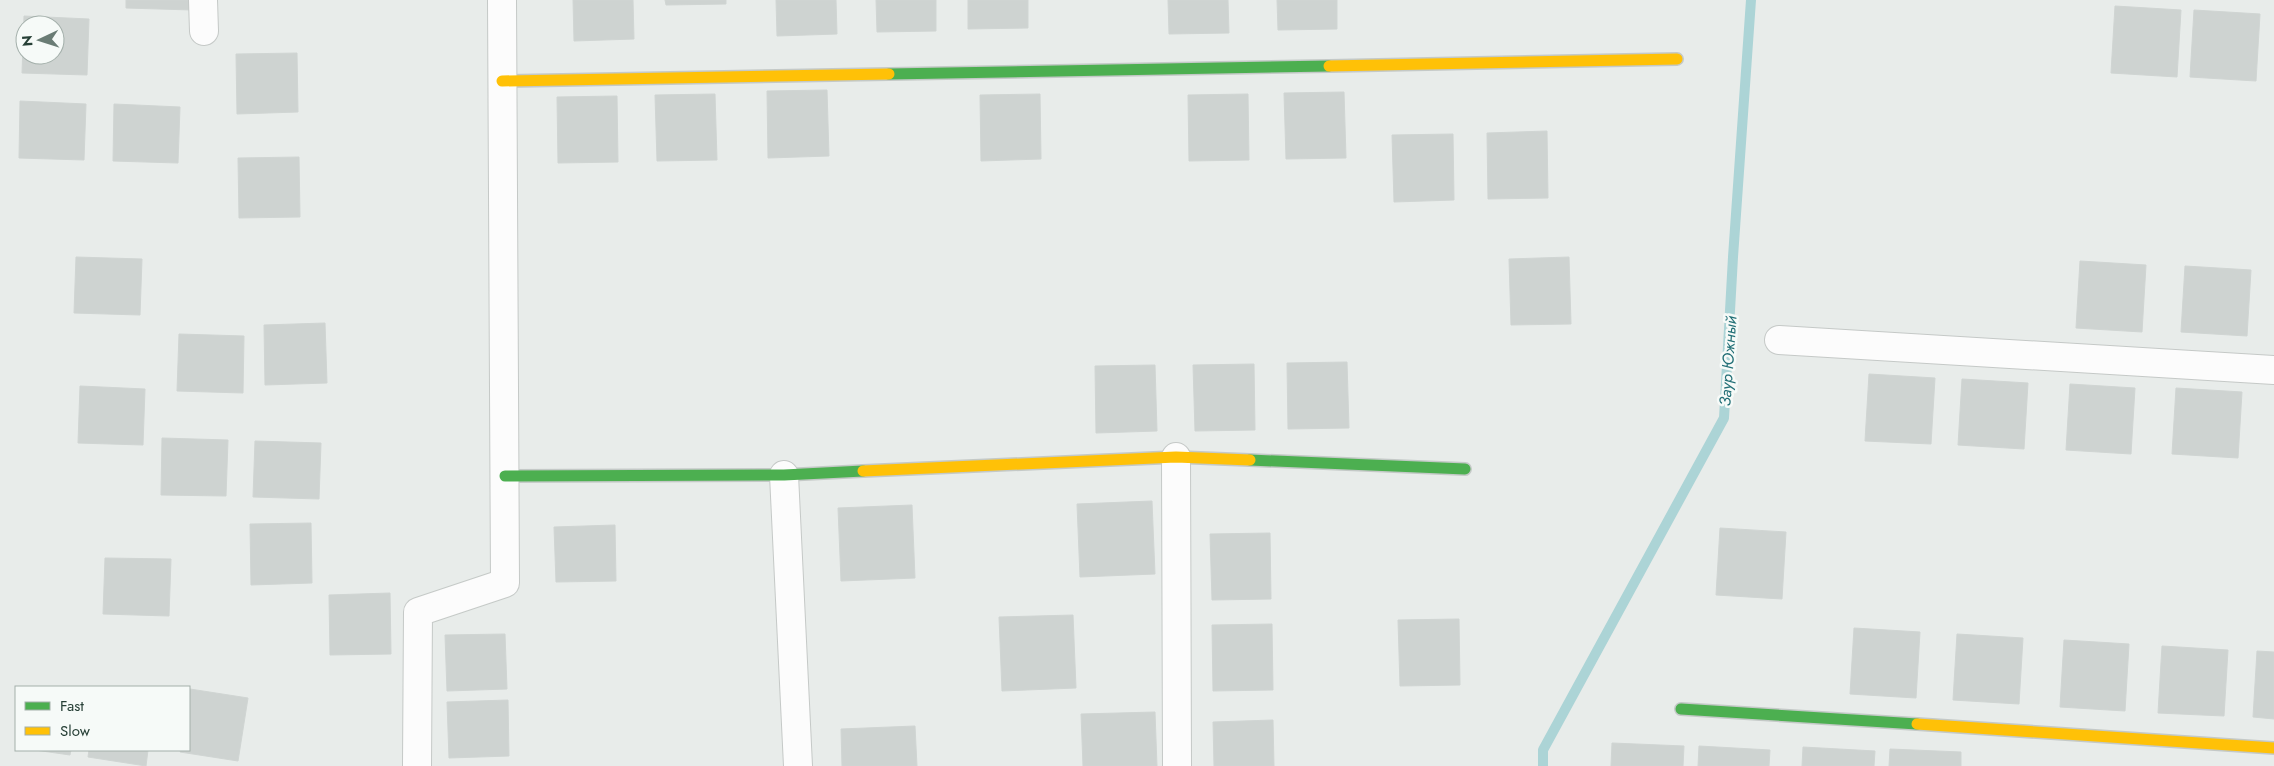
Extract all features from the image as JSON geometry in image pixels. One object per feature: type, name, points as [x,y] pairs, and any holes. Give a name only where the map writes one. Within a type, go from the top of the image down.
[{"type":"street","points":[[203,0],[204,31]]},
{"type":"street","points":[[417,766],[418,612],[505,583],[502,0]]},
{"type":"street","points":[[502,81],[1677,59]]},
{"type":"street","points":[[1779,340],[2274,370]]},
{"type":"street","points":[[504,476],[784,475],[1176,457],[1465,469]]},
{"type":"street","points":[[1176,457],[1177,766]]},
{"type":"street","points":[[784,475],[798,766]]},
{"type":"street","points":[[1681,709],[2274,748]]},
{"type":"building","points":[[126,0],[192,0],[192,10],[126,8]]},
{"type":"building","points":[[573,0],[633,0],[634,39],[574,41]]},
{"type":"building","points":[[665,0],[726,0],[726,4],[666,5]]},
{"type":"building","points":[[776,0],[836,0],[837,34],[777,36]]},
{"type":"building","points":[[876,0],[936,0],[936,31],[877,32]]},
{"type":"building","points":[[968,0],[1028,0],[1028,28],[968,29]]},
{"type":"building","points":[[1168,0],[1228,0],[1229,33],[1169,34]]},
{"type":"building","points":[[1277,0],[1337,0],[1337,29],[1278,30]]},
{"type":"building","points":[[2115,6],[2181,10],[2177,77],[2111,73]]},
{"type":"building","points":[[2194,10],[2260,14],[2256,81],[2190,77]]},
{"type":"building","points":[[65,18],[89,19],[87,75],[22,73],[22,65],[65,65]]},
{"type":"building","points":[[297,53],[298,112],[237,114],[236,54]]},
{"type":"building","points":[[827,90],[829,156],[768,158],[767,91]]},
{"type":"building","points":[[1344,92],[1346,158],[1286,159],[1284,93]]},
{"type":"building","points":[[715,94],[717,160],[657,161],[655,95]]},
{"type":"building","points":[[1040,94],[1041,159],[981,161],[980,95]]},
{"type":"building","points":[[1248,94],[1249,160],[1189,161],[1188,95]]},
{"type":"building","points":[[617,96],[618,162],[558,163],[557,97]]},
{"type":"building","points":[[20,101],[86,104],[84,160],[19,158]]},
{"type":"building","points":[[114,104],[180,107],[178,163],[113,161]]},
{"type":"building","points":[[1547,131],[1548,198],[1488,199],[1487,133]]},
{"type":"building","points":[[1453,134],[1454,200],[1394,202],[1392,135]]},
{"type":"building","points":[[299,157],[300,217],[239,218],[238,158]]},
{"type":"building","points":[[76,257],[142,259],[140,315],[74,313]]},
{"type":"building","points":[[1569,257],[1571,324],[1511,325],[1509,259]]},
{"type":"building","points":[[2080,261],[2146,265],[2142,332],[2076,328]]},
{"type":"building","points":[[2185,266],[2251,270],[2247,336],[2181,332]]},
{"type":"building","points":[[325,323],[327,383],[265,385],[264,325]]},
{"type":"building","points":[[179,334],[244,336],[243,393],[177,391]]},
{"type":"building","points":[[1347,362],[1349,428],[1288,429],[1287,363]]},
{"type":"building","points":[[1254,364],[1255,430],[1195,431],[1193,365]]},
{"type":"building","points":[[1155,365],[1157,431],[1096,433],[1095,366]]},
{"type":"building","points":[[1869,374],[1935,378],[1931,444],[1865,441]]},
{"type":"building","points":[[1962,379],[2028,383],[2024,449],[1958,445]]},
{"type":"building","points":[[2070,384],[2135,388],[2131,454],[2066,450]]},
{"type":"building","points":[[80,386],[145,389],[143,445],[78,443]]},
{"type":"building","points":[[2176,388],[2242,392],[2238,458],[2172,454]]},
{"type":"building","points":[[162,438],[228,440],[226,496],[161,495]]},
{"type":"building","points":[[255,441],[321,443],[319,499],[253,497]]},
{"type":"building","points":[[1152,501],[1155,574],[1080,577],[1077,504]]},
{"type":"building","points":[[912,505],[915,578],[841,581],[838,508]]},
{"type":"building","points":[[311,523],[312,583],[251,585],[250,524]]},
{"type":"building","points":[[615,525],[616,581],[556,582],[554,527]]},
{"type":"building","points":[[1720,528],[1786,532],[1782,599],[1716,595]]},
{"type":"building","points":[[1270,533],[1271,599],[1212,600],[1210,534]]},
{"type":"building","points":[[105,558],[171,559],[169,616],[103,614]]},
{"type":"building","points":[[390,593],[391,654],[330,655],[329,595]]},
{"type":"building","points":[[1073,615],[1076,688],[1002,691],[999,617]]},
{"type":"building","points":[[1459,619],[1460,685],[1400,686],[1398,620]]},
{"type":"building","points":[[1272,624],[1273,690],[1213,691],[1212,625]]},
{"type":"building","points":[[1854,628],[1920,632],[1916,698],[1850,694]]},
{"type":"building","points":[[505,634],[507,689],[447,691],[445,635]]},
{"type":"building","points":[[1957,634],[2023,638],[2019,704],[1953,700]]},
{"type":"building","points":[[2064,640],[2129,644],[2125,711],[2060,707]]},
{"type":"building","points":[[2162,646],[2228,650],[2224,716],[2158,713]]},
{"type":"building","points":[[2257,651],[2274,652],[2274,719],[2253,717]]},
{"type":"building","points":[[190,689],[248,698],[238,761],[180,752],[190,751]]},
{"type":"building","points":[[508,700],[509,756],[449,758],[447,702]]},
{"type":"building","points":[[1155,712],[1157,766],[1083,766],[1081,714]]},
{"type":"building","points":[[1273,720],[1274,766],[1214,766],[1213,722]]},
{"type":"building","points":[[915,726],[917,766],[842,766],[841,729]]},
{"type":"building","points":[[1612,743],[1684,746],[1683,766],[1611,766]]},
{"type":"building","points":[[1699,746],[1770,750],[1769,766],[1698,766]]},
{"type":"building","points":[[1803,747],[1875,751],[1874,766],[1802,766]]},
{"type":"building","points":[[1890,749],[1961,752],[1961,766],[1889,766]]},
{"type":"building","points":[[42,751],[71,751],[70,755]]},
{"type":"building","points":[[89,751],[148,751],[146,766],[88,757]]},
{"type":"waterway","name":"Заур Южный","points":[[1543,766],[1543,750],[1724,418],[1751,0]]},
{"type":"traffic: fast","points":[[889,74],[1329,66]]},
{"type":"traffic: fast","points":[[1250,460],[1465,469]]},
{"type":"traffic: fast","points":[[505,476],[784,475],[863,471]]},
{"type":"traffic: fast","points":[[1681,709],[1917,724]]},
{"type":"traffic: slow","points":[[1329,66],[1677,59]]},
{"type":"traffic: slow","points":[[502,81],[889,74]]},
{"type":"traffic: slow","points":[[863,471],[1176,457],[1250,460]]},
{"type":"traffic: slow","points":[[1917,724],[2274,748]]}]
